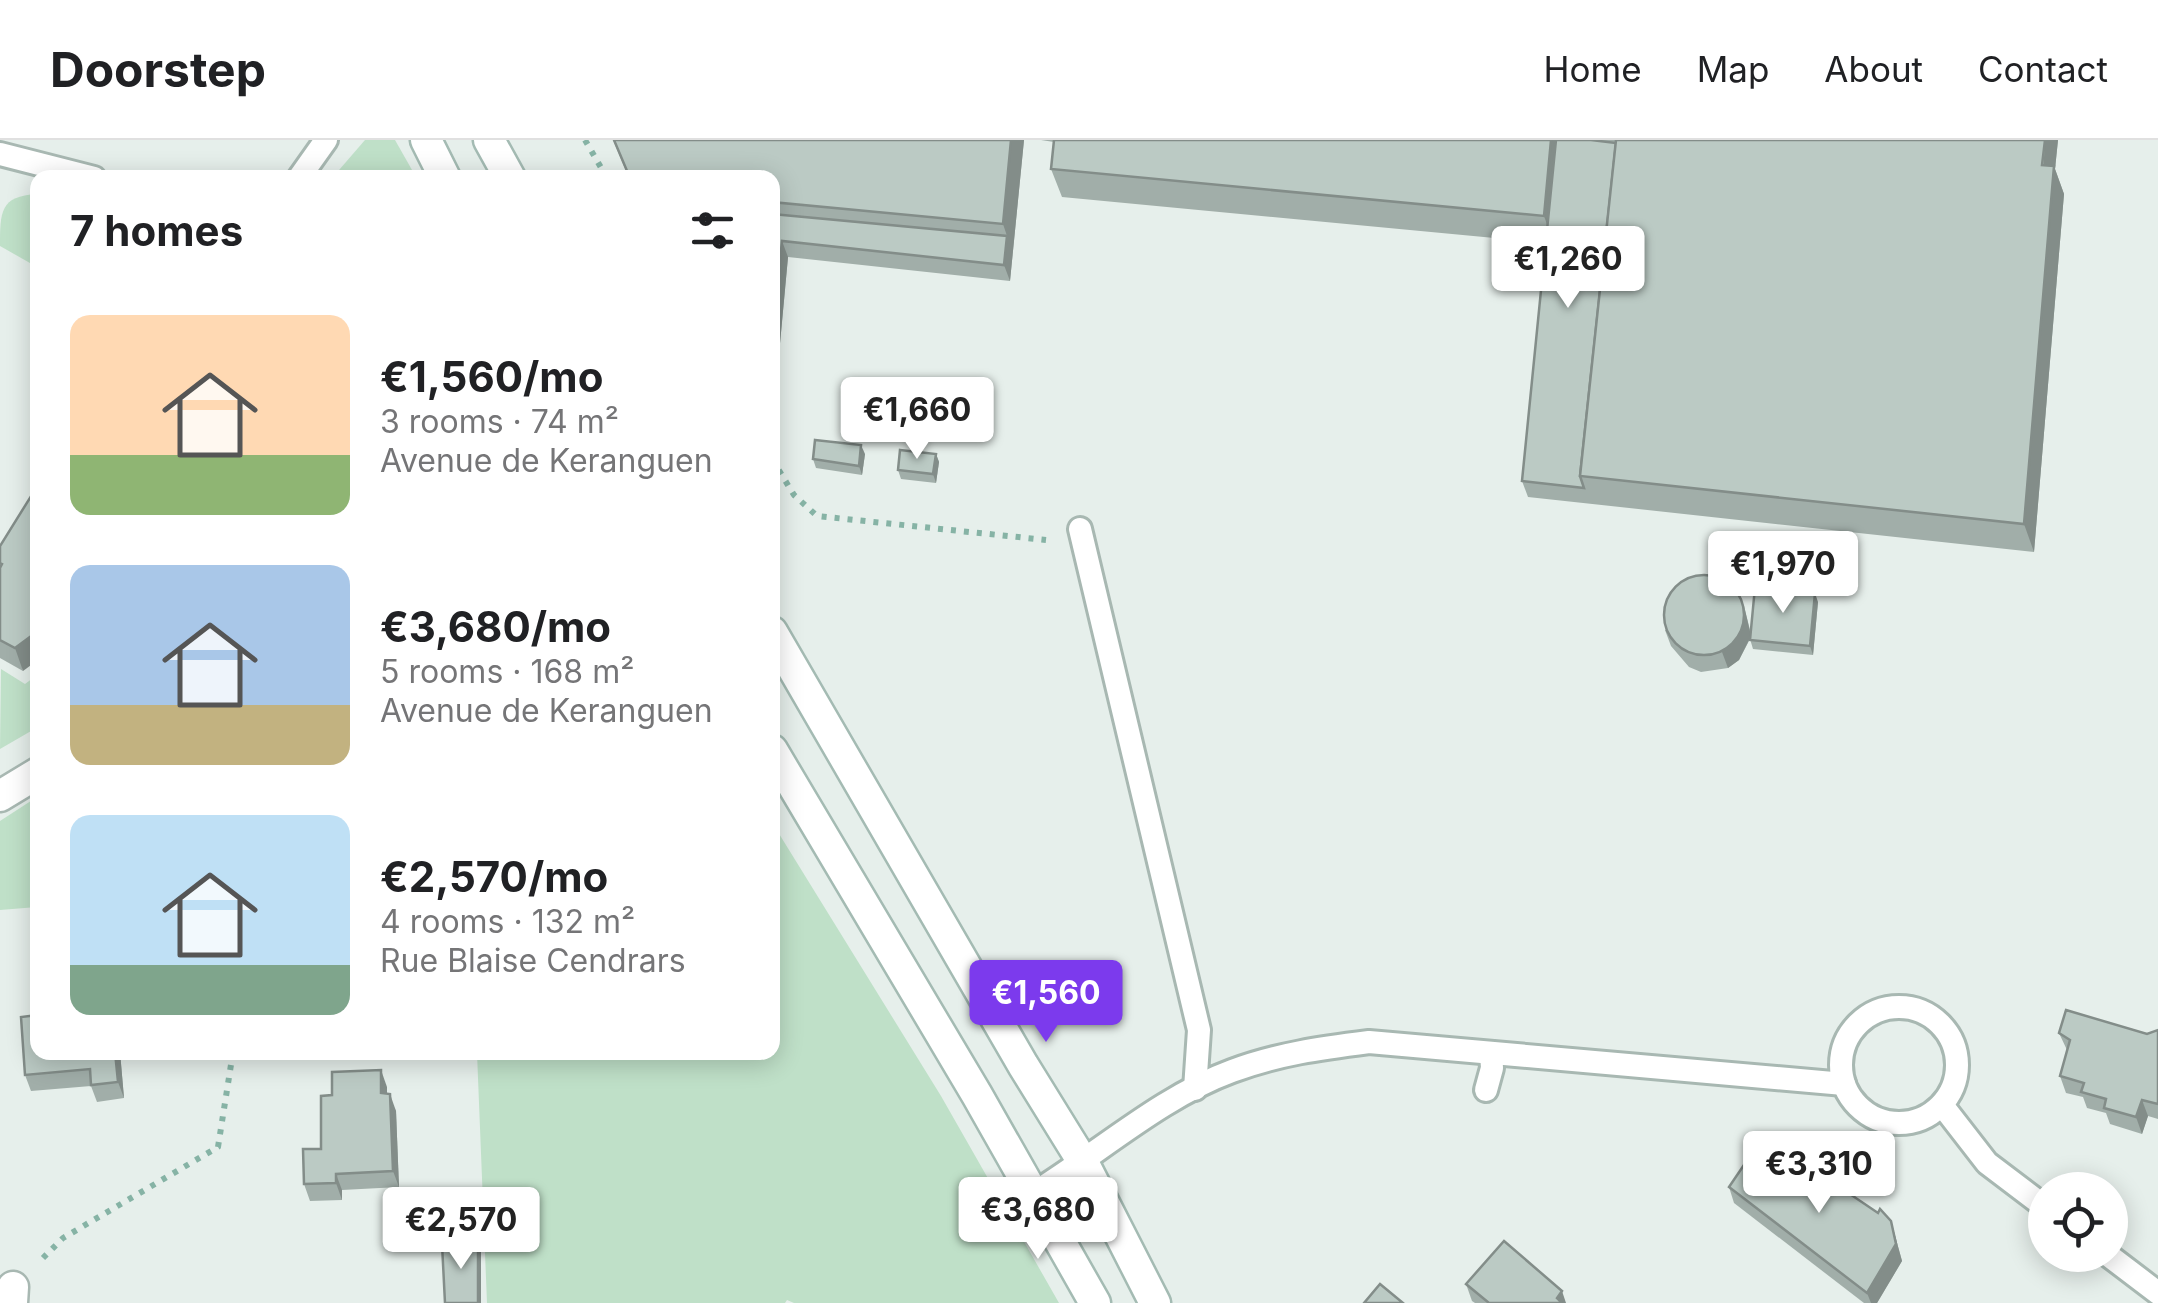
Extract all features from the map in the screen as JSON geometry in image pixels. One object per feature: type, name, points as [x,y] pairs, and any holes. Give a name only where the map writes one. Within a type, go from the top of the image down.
[{"type":"main road","points":[[426,140],[441,170]]},
{"type":"main road","points":[[489,140],[506,170]]},
{"type":"main road","points":[[780,646],[1083,1162],[1155,1303]]},
{"type":"main road","points":[[780,764],[1095,1303]]},
{"type":"main road","points":[[0,796],[30,778]]},
{"type":"lane","points":[[305,170],[326,140]]},
{"type":"lane","points":[[0,154],[63,170]]},
{"type":"lane","points":[[1082,536],[1199,1030],[1195,1089]]},
{"type":"lane","points":[[1883,1008],[1921,1010],[1950,1034],[1957,1052],[1958,1070],[1952,1089],[1942,1106],[1926,1117],[1887,1122],[1854,1102],[1844,1084],[1841,1065],[1852,1030],[1866,1016],[1883,1008]]},
{"type":"lane","points":[[1034,1193],[1195,1089],[1230,1072],[1300,1050],[1369,1042],[1844,1084]]},
{"type":"lane","points":[[1486,1090],[1491,1053]]},
{"type":"lane","points":[[1942,1106],[1987,1163],[2028,1194]]},
{"type":"lane","points":[[2128,1270],[2158,1293]]},
{"type":"path","points":[[585,140],[602,170]]},
{"type":"path","points":[[780,472],[794,496],[817,516],[1082,536]]},
{"type":"path","points":[[13,1295],[63,1238],[218,1147],[231,1060]]},
{"type":"green space","points":[[365,140],[395,140],[412,170],[339,170]]},
{"type":"green space","points":[[30,195],[30,263],[0,246],[5,208]]},
{"type":"green space","points":[[1,669],[25,684],[30,680],[30,732],[0,749]]},
{"type":"green space","points":[[30,802],[30,908],[0,910],[0,821]]},
{"type":"green space","points":[[780,835],[941,1096],[1059,1303],[787,1300],[487,1303],[477,1060],[780,1060]]},
{"type":"building","points":[[614,140],[1011,140],[1003,224],[780,203],[780,170],[627,170]]},
{"type":"building","points":[[1054,140],[1551,140],[1544,216],[1051,169]]},
{"type":"building","points":[[1556,140],[1616,143],[1580,476],[1584,488],[1522,481]]},
{"type":"building","points":[[1616,140],[2045,140],[2042,165],[2054,166],[2024,524],[1580,476]]},
{"type":"building","points":[[780,215],[1007,236],[1004,265],[782,241],[780,260]]},
{"type":"building","points":[[815,440],[861,445],[859,466],[813,459]]},
{"type":"building","points":[[900,450],[936,454],[933,474],[898,470]]},
{"type":"building","points":[[30,498],[30,637],[15,648],[0,640],[0,546]]},
{"type":"building","points":[[1704,575],[1719,578],[1732,587],[1741,600],[1741,630],[1732,643],[1719,652],[1704,655],[1689,652],[1676,643],[1667,630],[1664,615],[1667,600],[1676,587],[1689,578]]},
{"type":"building","points":[[1755,587],[1815,593],[1810,646],[1750,640]]},
{"type":"building","points":[[2066,1010],[2147,1034],[2158,1030],[2158,1104],[2142,1100],[2136,1117],[2104,1108],[2106,1099],[2081,1092],[2084,1083],[2060,1076],[2070,1040],[2059,1033]]},
{"type":"building","points":[[30,1016],[30,1060],[116,1060],[118,1082],[91,1085],[90,1069],[25,1075],[21,1017]]},
{"type":"building","points":[[381,1070],[381,1093],[390,1094],[393,1171],[336,1174],[336,1183],[304,1184],[303,1149],[321,1149],[321,1096],[332,1095],[332,1072]]},
{"type":"building","points":[[1750,1156],[1798,1159],[1878,1213],[1880,1209],[1891,1221],[1896,1244],[1867,1293],[1729,1187]]},
{"type":"building","points":[[478,1241],[478,1303],[445,1303],[442,1244]]},
{"type":"building","points":[[1504,1241],[1562,1291],[1557,1298],[1562,1303],[1489,1303],[1466,1284]]},
{"type":"building","points":[[1380,1284],[1403,1303],[1364,1303]]}]
